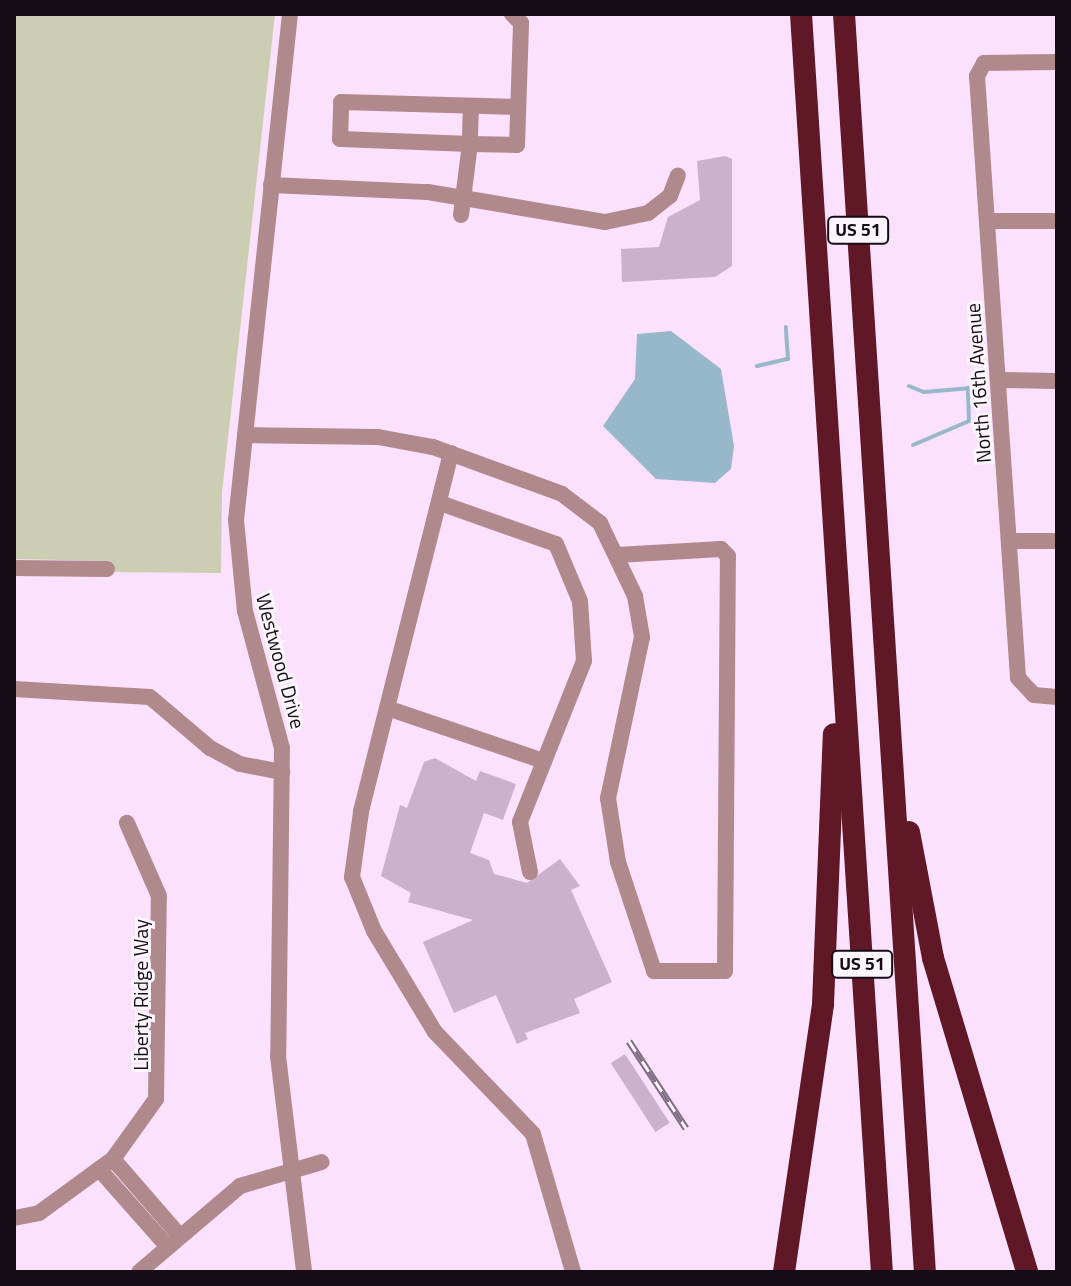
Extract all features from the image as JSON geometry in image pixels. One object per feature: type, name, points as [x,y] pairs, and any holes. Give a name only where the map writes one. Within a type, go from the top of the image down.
[{"type":"highway","name":"US 51","points":[[801,14],[882,1272]]},
{"type":"highway","name":"US 51","points":[[844,14],[925,1272]]},
{"type":"highway","points":[[784,1272],[823,1004],[841,657]]},
{"type":"highway","points":[[888,665],[926,928],[1027,1272]]},
{"type":"street","name":"Westwood Drive","points":[[290,14],[245,435],[239,569],[252,643],[279,721],[282,772],[278,1056],[296,1168],[304,1272]]},
{"type":"street","points":[[512,14],[521,23],[517,145],[340,139],[341,102],[518,107]]},
{"type":"street","name":"North 16th Avenue","points":[[1057,62],[984,63],[977,76],[1018,678],[1034,695],[1057,697]]},
{"type":"street","points":[[463,207],[471,106]]},
{"type":"street","points":[[271,185],[548,217],[629,220],[670,196],[678,175]]},
{"type":"street","points":[[987,221],[1057,221]]},
{"type":"street","points":[[998,380],[1057,381]]},
{"type":"street","points":[[245,435],[378,437],[451,453],[575,500],[600,523],[617,555],[642,637],[613,768],[610,832],[654,971],[725,971],[728,556],[721,549],[617,555]]},
{"type":"street","points":[[451,453],[352,859],[358,898],[435,1032],[533,1134],[573,1272]]},
{"type":"street","points":[[440,503],[556,544],[580,601],[584,661],[519,831],[530,872]]},
{"type":"street","points":[[1009,541],[1057,541]]},
{"type":"street","points":[[14,568],[107,569]]},
{"type":"street","points":[[14,689],[150,697],[210,748],[240,764],[282,772]]},
{"type":"street","points":[[387,708],[544,761]]},
{"type":"street","name":"Liberty Ridge Way","points":[[14,1218],[39,1213],[113,1159],[151,1115],[162,1076],[159,896],[127,823]]},
{"type":"street","points":[[113,1159],[173,1241]]},
{"type":"street","points":[[139,1272],[240,1186],[322,1162]]},
{"type":"street","points":[[99,1169],[173,1241]]},
{"type":"green space","points":[[14,14],[275,14],[222,493],[221,573],[111,572],[111,561],[14,559]]},
{"type":"water","points":[[671,331],[721,369],[734,446],[731,469],[715,483],[656,479],[603,426],[635,379],[637,334]]},
{"type":"building","points":[[725,156],[732,159],[732,266],[715,277],[622,282],[621,249],[659,247],[668,217],[700,200],[697,161]]},
{"type":"building","points":[[435,758],[476,781],[480,771],[516,784],[503,820],[484,813],[470,853],[489,860],[494,874],[527,883],[560,859],[580,886],[571,890],[612,982],[574,999],[580,1013],[525,1033],[528,1039],[517,1044],[496,995],[454,1013],[423,942],[473,920],[408,902],[411,893],[381,876],[400,805],[407,808],[424,762]]},
{"type":"building","points":[[625,1054],[670,1123],[655,1132],[611,1063]]},
{"type":"waterway","points":[[757,366],[788,359],[786,327]]},
{"type":"waterway","points":[[909,386],[924,392],[984,387]]},
{"type":"waterway","points":[[913,445],[969,421],[968,388]]},
{"type":"railway","points":[[629,1041],[686,1128]]}]
